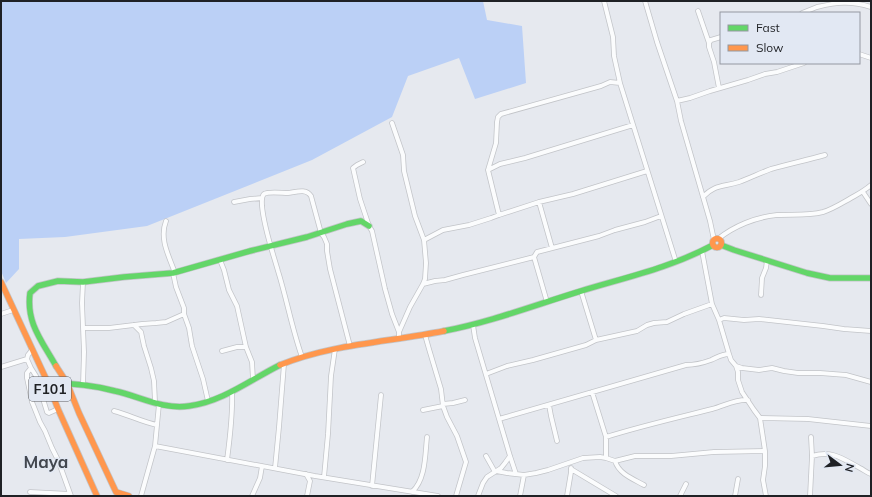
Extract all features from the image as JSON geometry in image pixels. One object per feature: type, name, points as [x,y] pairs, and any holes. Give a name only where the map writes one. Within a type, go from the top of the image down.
[{"type":"street","points":[[604,1],[614,37],[614,56],[620,83],[676,262]]},
{"type":"street","points":[[645,1],[656,42],[677,101],[681,121],[715,241],[714,247],[717,248],[721,245],[807,273],[830,278],[871,278]]},
{"type":"street","points":[[804,12],[817,7],[846,2],[871,7]]},
{"type":"street","points":[[698,11],[709,43],[719,88]]},
{"type":"street","points":[[709,43],[711,40],[720,37]]},
{"type":"street","points":[[860,54],[871,58]]},
{"type":"street","points":[[677,101],[801,64]]},
{"type":"street","points":[[499,215],[488,170],[496,143],[498,117],[501,114],[601,86],[610,82],[620,83]]},
{"type":"street","points":[[392,123],[403,155],[404,171],[415,216],[424,240],[426,263],[425,279],[410,307],[399,336]]},
{"type":"street","points":[[488,170],[496,165],[525,158],[633,125]]},
{"type":"street","points":[[703,197],[717,187],[734,184],[771,170],[825,155]]},
{"type":"street","points":[[363,162],[353,168],[360,199],[372,231],[387,295],[399,336]]},
{"type":"street","points":[[424,240],[443,230],[469,225],[539,202],[573,194],[647,171]]},
{"type":"street","points":[[48,383],[84,384],[105,388],[157,403],[181,407],[193,406],[208,402],[284,364],[302,357],[399,336],[426,335],[473,325],[581,291],[648,272],[702,251],[725,233],[748,222],[776,215],[823,212],[863,192],[871,185]]},
{"type":"street","points":[[302,357],[295,338],[264,218],[262,198],[268,193],[306,191],[311,196],[321,233],[327,244],[330,269],[350,346]]},
{"type":"street","points":[[863,192],[871,204]]},
{"type":"street","points":[[234,202],[262,198]]},
{"type":"street","points":[[539,202],[552,248]]},
{"type":"street","points":[[423,284],[445,280],[534,256],[537,252],[599,236],[661,216]]},
{"type":"street","points":[[166,221],[163,236],[165,245],[174,273],[176,287],[184,308],[184,314],[189,328],[196,359],[205,384],[208,402]]},
{"type":"street","points":[[129,496],[116,492],[79,413],[67,383],[34,329],[28,300],[30,292],[38,286],[58,281],[83,282],[174,273],[250,251],[321,233],[358,221],[369,226]]},
{"type":"street","points":[[702,251],[712,304],[719,320],[731,360],[736,366],[742,392],[760,418],[765,451],[763,480],[766,496]]},
{"type":"street","points":[[534,256],[547,302]]},
{"type":"street","points":[[220,260],[229,290],[237,306],[246,348],[252,362],[253,380]]},
{"type":"street","points":[[761,295],[762,278],[767,260]]},
{"type":"street","name":"F101","points":[[1,282],[48,383],[58,410],[97,496]]},
{"type":"street","points":[[83,282],[82,303],[84,384]]},
{"type":"street","points":[[581,291],[596,340]]},
{"type":"street","points":[[486,374],[507,366],[586,345],[596,340],[633,332],[654,323],[667,322],[712,304]]},
{"type":"street","points":[[1,314],[13,310]]},
{"type":"street","points":[[83,328],[109,328],[166,322],[184,314]]},
{"type":"street","points":[[719,320],[724,318],[758,320],[871,331]]},
{"type":"street","points":[[134,325],[141,332],[154,381],[157,403],[155,446],[141,496]]},
{"type":"street","points":[[473,325],[475,338],[516,474]]},
{"type":"street","points":[[426,335],[441,390],[443,405],[447,417],[457,436],[466,462],[456,496]]},
{"type":"street","points":[[222,351],[237,347],[246,348]]},
{"type":"street","points":[[324,478],[331,376],[335,349]]},
{"type":"street","points":[[32,350],[27,359],[30,368],[36,376],[47,412],[51,413],[58,410]]},
{"type":"street","points":[[499,419],[686,365],[699,364],[723,354],[729,354]]},
{"type":"street","points":[[1,367],[27,359]]},
{"type":"street","points":[[275,468],[284,364]]},
{"type":"street","points":[[736,366],[759,370],[772,368],[798,373],[846,375],[871,382]]},
{"type":"street","points":[[30,368],[27,373],[27,378],[32,402],[58,460],[70,495],[30,492]]},
{"type":"street","points":[[227,460],[231,435],[232,391]]},
{"type":"street","points":[[592,392],[606,437],[606,458]]},
{"type":"street","points":[[372,486],[381,395]]},
{"type":"street","points":[[423,410],[465,400]]},
{"type":"street","points":[[606,437],[720,407],[739,400],[748,400]]},
{"type":"street","points":[[34,408],[44,403]]},
{"type":"street","points":[[549,405],[550,416],[558,441]]},
{"type":"street","points":[[114,411],[157,425]]},
{"type":"street","points":[[760,418],[808,420],[871,426]]},
{"type":"street","points":[[810,496],[812,456],[811,437]]},
{"type":"street","points":[[411,493],[417,488],[421,480],[425,461],[427,438]]},
{"type":"street","points":[[155,446],[324,478],[411,493],[438,496]]},
{"type":"street","points":[[486,456],[495,471],[524,474],[548,470],[583,458],[600,457],[614,461],[635,456],[671,456],[714,452],[765,451]]},
{"type":"street","points":[[812,456],[823,454],[837,456],[871,474]]},
{"type":"street","points":[[478,496],[487,477],[505,463],[510,456]]},
{"type":"street","points":[[614,461],[616,466],[628,477],[644,485]]},
{"type":"street","points":[[568,464],[571,469],[616,496]]},
{"type":"street","points":[[252,496],[260,478],[262,466]]},
{"type":"street","points":[[567,496],[571,469]]},
{"type":"street","points":[[306,474],[310,481]]},
{"type":"street","points":[[520,496],[524,474]]},
{"type":"street","points":[[307,496],[310,481],[315,476]]},
{"type":"street","points":[[735,496],[738,478]]},
{"type":"street","points":[[680,496],[686,484]]},
{"type":"shaded area","points":[[1,1],[483,1],[487,20],[522,26],[526,83],[475,99],[459,58],[408,76],[392,117],[312,160],[147,226],[65,237],[19,239],[19,269],[6,283],[1,271]]},
{"type":"traffic: fast","points":[[56,366],[36,331],[30,314],[30,293],[38,286],[58,281],[83,282],[173,273],[250,251],[307,237],[347,224],[361,221],[369,226]]},
{"type":"traffic: fast","points":[[444,331],[496,318],[664,266],[713,245]]},
{"type":"traffic: fast","points":[[721,245],[807,273],[830,278],[871,278]]},
{"type":"traffic: fast","points":[[48,383],[73,384],[107,389],[151,402],[179,407],[201,404],[213,400],[236,390],[280,365]]},
{"type":"traffic: slow","points":[[715,239],[719,239],[721,243],[719,247],[715,247],[713,245],[713,241],[715,239]]},
{"type":"traffic: slow","points":[[1,282],[48,383],[97,496]]},
{"type":"traffic: slow","points":[[280,365],[319,352],[444,331]]},
{"type":"traffic: slow","points":[[56,366],[67,383],[79,413],[116,492],[129,496]]},
{"type":"district","name":"Maya","points":[[46,461]]}]
